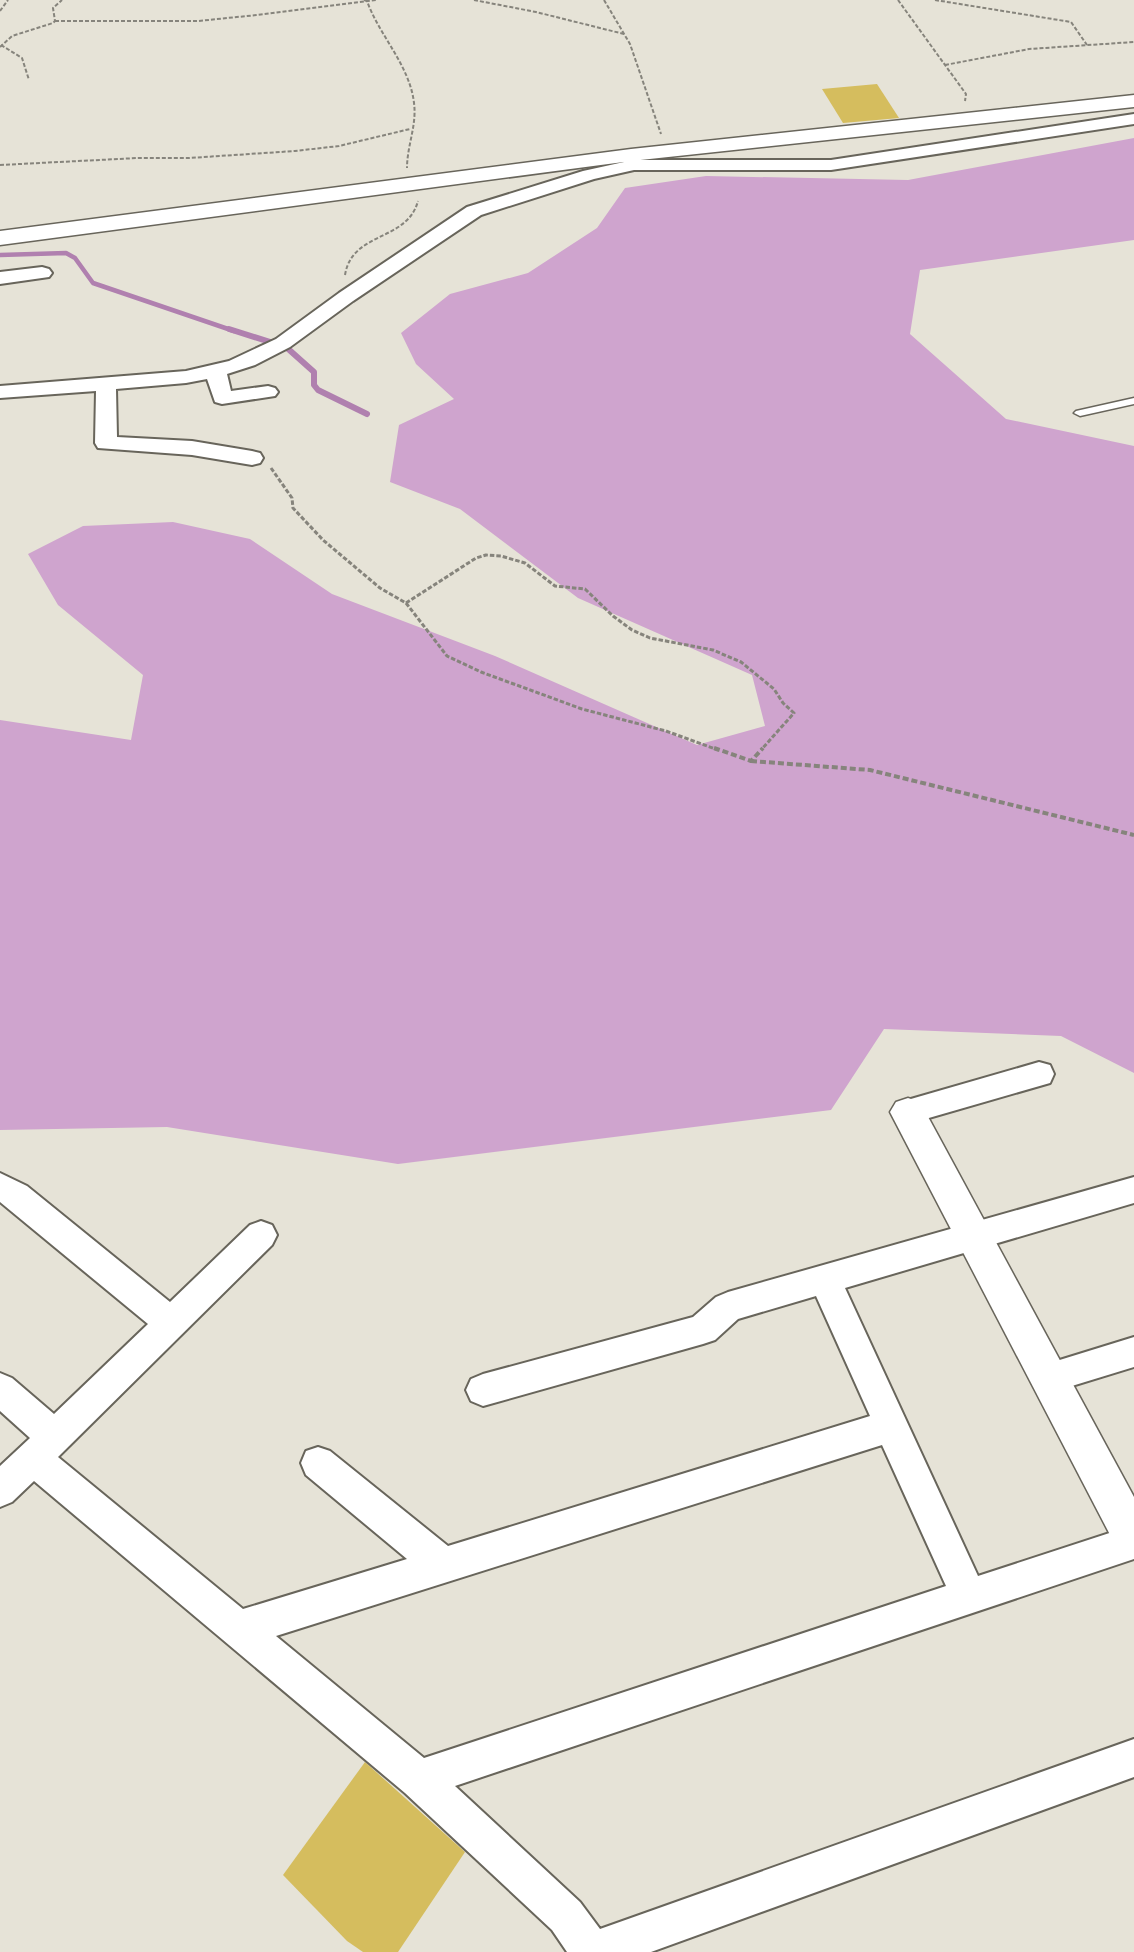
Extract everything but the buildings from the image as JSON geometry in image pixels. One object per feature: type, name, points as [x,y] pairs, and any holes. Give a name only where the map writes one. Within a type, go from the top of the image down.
[{"type":"street","points":[[0,392],[186,377],[216,372],[252,360],[280,344],[474,211],[667,151],[1134,101]]},
{"type":"street","points":[[0,238],[411,183],[633,160],[831,165],[1134,119]]},
{"type":"street","points":[[0,278],[42,273]]},
{"type":"street","points":[[216,372],[222,398],[267,392]]},
{"type":"street","points":[[106,384],[106,442],[192,448],[252,458]]},
{"type":"street","points":[[419,1779],[1134,1540],[908,1112],[1039,1074]]},
{"type":"street","points":[[0,1186],[16,1196],[171,1323]]},
{"type":"street","points":[[483,1390],[703,1329],[728,1307],[1134,1190]]},
{"type":"street","points":[[0,1490],[261,1235]]},
{"type":"street","points":[[825,1280],[969,1597]]},
{"type":"street","points":[[1049,1378],[1134,1352]]},
{"type":"street","points":[[0,1389],[44,1447],[239,1629],[419,1779],[566,1916],[593,1952],[1134,1758]]},
{"type":"street","points":[[239,1629],[891,1426]]},
{"type":"street","points":[[318,1463],[444,1566]]},
{"type":"lane","points":[[1080,413],[1134,401]]},
{"type":"path","points":[[0,11],[8,0]]},
{"type":"path","points":[[55,21],[52,11],[62,0]]},
{"type":"path","points":[[29,80],[22,58],[1,46],[12,36],[55,21],[78,18],[139,22],[198,19],[287,12],[376,0]]},
{"type":"path","points":[[474,0],[536,12],[624,34]]},
{"type":"path","points":[[604,0],[624,34],[667,151]]},
{"type":"path","points":[[898,0],[966,94],[966,99],[958,106],[937,112],[935,115],[939,122]]},
{"type":"path","points":[[935,0],[1071,22],[1087,45]]},
{"type":"path","points":[[346,297],[344,265],[349,257],[364,245],[406,222],[417,209],[419,202],[406,164],[410,129],[416,114],[413,96],[365,1]]},
{"type":"path","points":[[945,65],[1029,49],[1134,42]]},
{"type":"path","points":[[0,165],[138,158],[189,158],[295,151],[339,146],[410,129]]},
{"type":"path","points":[[252,458],[267,464],[275,471],[292,498],[293,508],[323,540],[380,588],[406,603],[447,656],[481,672],[582,709],[666,731],[751,761],[870,770],[1134,835]]},
{"type":"path","points":[[406,603],[476,558],[486,555],[501,556],[525,563],[555,586],[585,589],[613,616],[632,630],[650,638],[713,650],[741,662],[774,689],[783,703],[794,713],[751,761]]},
{"type":"shaded area","points":[[1134,138],[1134,240],[920,270],[910,334],[1006,419],[1134,446],[1134,1073],[1061,1036],[884,1029],[831,1110],[398,1164],[167,1127],[0,1130],[0,720],[131,740],[143,675],[58,605],[28,554],[83,526],[173,522],[250,539],[332,594],[495,656],[697,745],[765,726],[752,675],[578,598],[460,509],[390,482],[399,425],[454,399],[416,364],[401,333],[450,294],[528,273],[597,228],[625,188],[706,176],[908,180]]},
{"type":"waterway","points":[[0,255],[66,253],[75,258],[93,283],[234,331]]},
{"type":"waterway","points":[[229,329],[286,347],[314,372],[314,385],[318,390],[367,414]]}]
